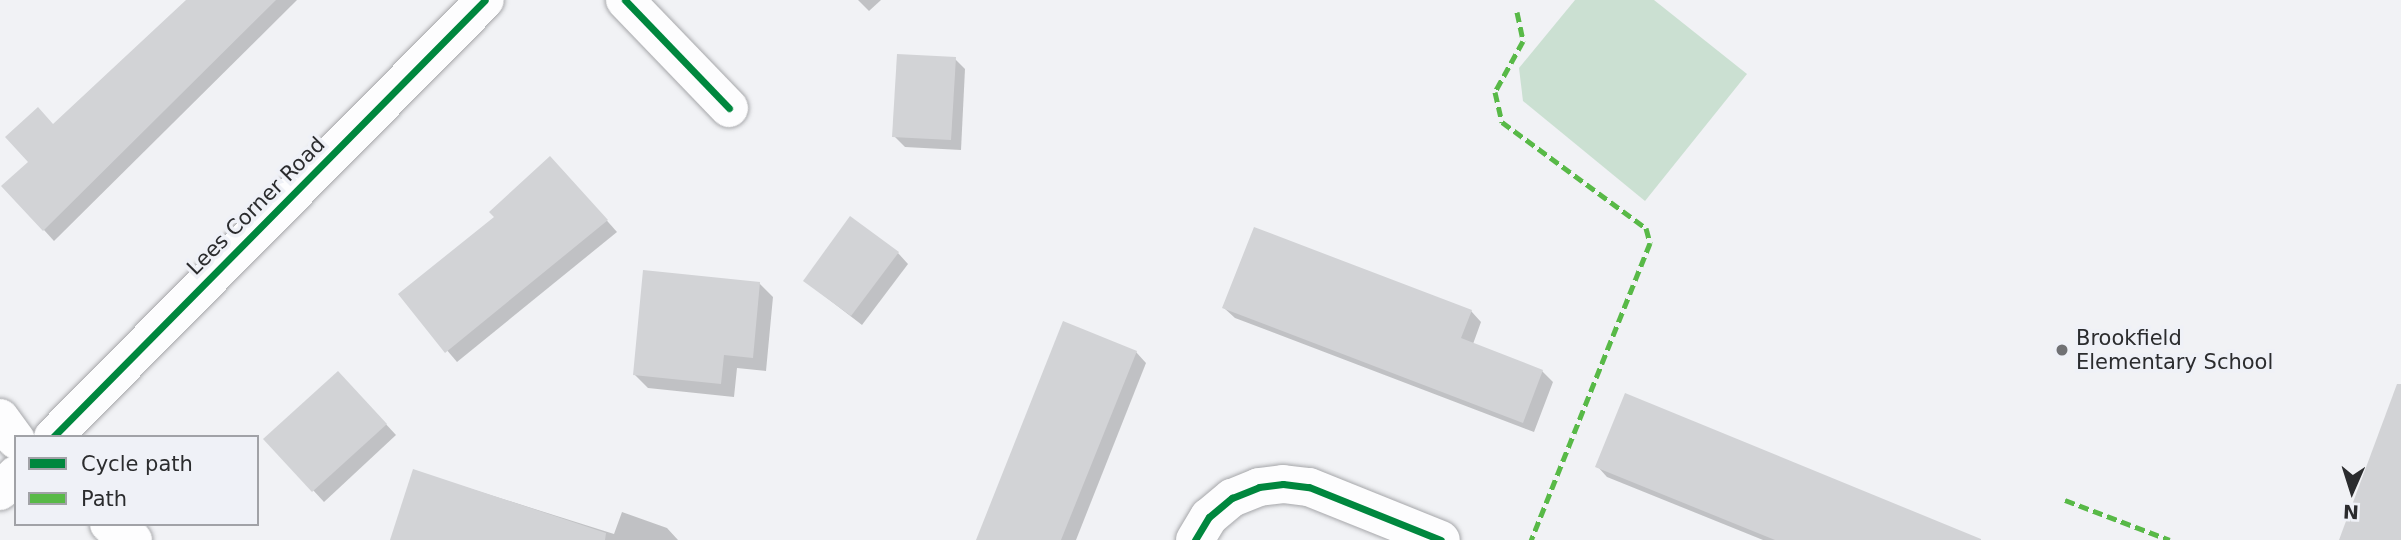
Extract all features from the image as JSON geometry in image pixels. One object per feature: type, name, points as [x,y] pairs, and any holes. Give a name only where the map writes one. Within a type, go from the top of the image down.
[{"type":"street","name":"Lees Corner Road","points":[[55,435],[485,0]]},
{"type":"street","points":[[625,0],[729,108]]},
{"type":"street","points":[[0,418],[14,437]]},
{"type":"street","points":[[0,491],[14,477]]},
{"type":"street","points":[[1195,540],[1209,517],[1232,498],[1283,484],[1309,487],[1441,540]]},
{"type":"street","points":[[112,526],[133,540]]},
{"type":"green space","points":[[1575,0],[1654,0],[1747,74],[1645,201],[1523,101],[1519,68]]},
{"type":"building","points":[[186,0],[276,0],[43,231],[1,186],[28,162],[5,137],[38,107],[53,124]]},
{"type":"building","points":[[897,54],[956,57],[951,140],[892,137]]},
{"type":"building","points":[[550,156],[608,220],[445,353],[398,294],[494,217],[489,212]]},
{"type":"building","points":[[850,216],[899,252],[851,316],[803,281]]},
{"type":"building","points":[[1254,227],[1472,310],[1461,338],[1543,370],[1523,423],[1222,308]]},
{"type":"building","points":[[643,270],[760,282],[753,358],[724,355],[721,384],[633,375]]},
{"type":"building","points":[[1063,321],[1137,351],[1061,540],[976,540]]},
{"type":"building","points":[[338,371],[387,424],[312,492],[263,439]]},
{"type":"building","points":[[2397,384],[2401,384],[2401,540],[2339,540]]},
{"type":"building","points":[[1625,393],[1981,540],[1775,540],[1595,467]]},
{"type":"building","points":[[413,469],[606,533],[605,540],[390,540]]},
{"type":"marked path","points":[[1517,12],[1523,41],[1495,92],[1502,122],[1646,228],[1650,243],[1531,540]]},
{"type":"marked path","points":[[2065,500],[2170,540]]},
{"type":"cycle path","points":[[55,435],[485,0]]},
{"type":"cycle path","points":[[625,0],[729,108]]},
{"type":"cycle path","points":[[1195,540],[1209,517],[1232,498],[1259,487],[1283,484],[1309,487],[1441,540]]},
{"type":"place","name":"Brookfield Elementary School","points":[[2062,350]]}]
